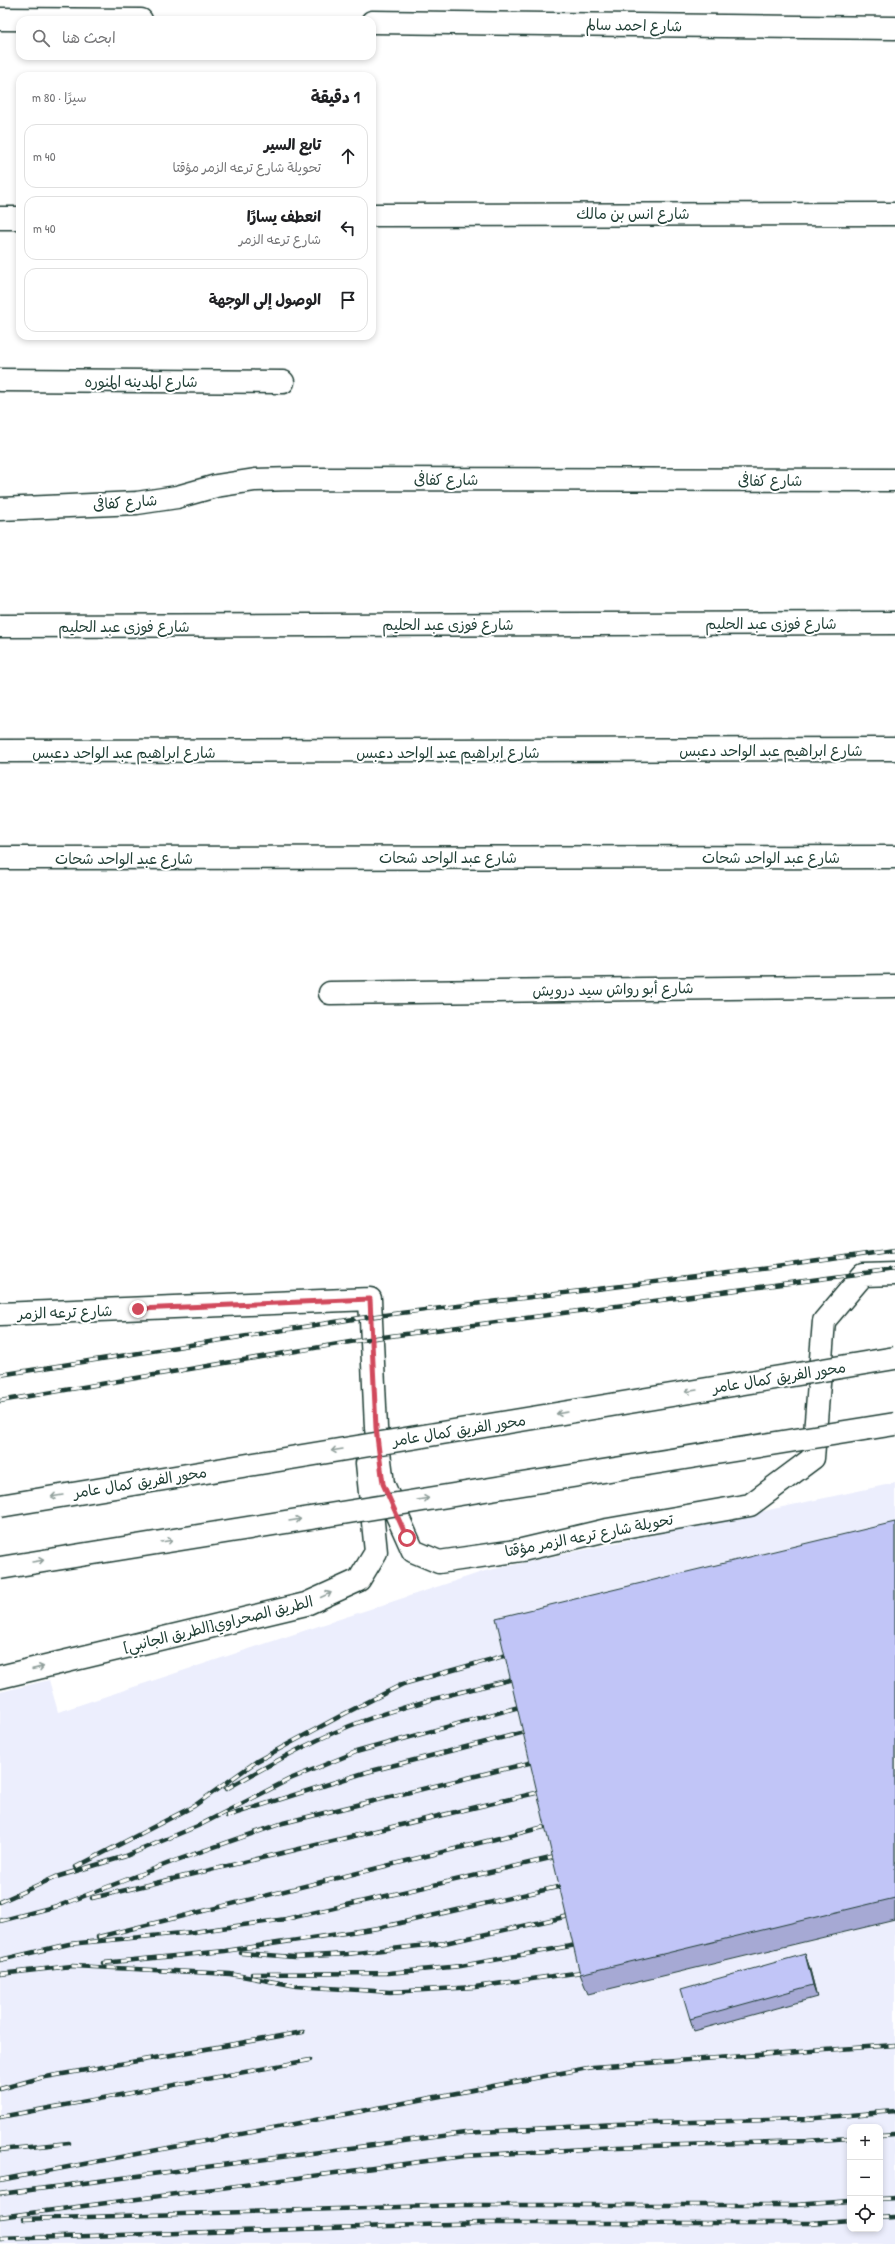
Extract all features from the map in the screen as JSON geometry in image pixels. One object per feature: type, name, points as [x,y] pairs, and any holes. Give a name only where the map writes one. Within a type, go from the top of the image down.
[{"type":"main road","points":[[0,18],[16,18]]},
{"type":"main road","name":"شارع احمد سالم","points":[[376,22],[895,28]]},
{"type":"main road","name":"شارع انس بن مالك","points":[[376,214],[895,214]]},
{"type":"main road","points":[[0,218],[16,218]]},
{"type":"main road","name":"شارع المدينه المنوره","points":[[0,380],[283,382]]},
{"type":"main road","name":"شارع كفافى","points":[[0,508],[137,503],[177,497],[216,486],[255,480],[895,480]]},
{"type":"main road","name":"شارع فوزى عبد الحليم","points":[[0,626],[895,623]]},
{"type":"main road","name":"شارع ابراهيم عبد الواحد دعبس","points":[[0,752],[895,749]]},
{"type":"main road","name":"شارع عبد الواحد شحات","points":[[0,858],[895,857]]},
{"type":"main road","name":"شارع أبو رواش سيد درويش","points":[[330,992],[895,986]]},
{"type":"main road","name":"تحويلة شارع ترعه الزمر مؤقتا","points":[[370,1299],[376,1428],[383,1484],[413,1551],[439,1562],[522,1550],[607,1530],[750,1505],[812,1458],[824,1321],[863,1275],[895,1274]]},
{"type":"main road","name":"شارع ترعه الزمر","points":[[0,1314],[370,1299]]},
{"type":"main road","name":"الطريق الصحراوي[الطريق الجانبي]","points":[[0,1677],[306,1604],[359,1580],[376,1552],[361,1417],[357,1323],[358,1310],[370,1299]]},
{"type":"main road","name":"محور الفريق كمال عامر","points":[[0,1506],[895,1358]]},
{"type":"main road","points":[[0,1568],[895,1424]]},
{"type":"shaded area","points":[[895,1483],[895,2244],[0,2244],[0,1692],[49,1680],[58,1712],[485,1571]]},
{"type":"building","points":[[895,1522],[895,1898],[580,1974],[496,1618]]},
{"type":"building","points":[[805,1954],[813,1985],[690,2019],[681,1989]]},
{"type":"railway","points":[[0,1375],[360,1318],[769,1268],[895,1250]]},
{"type":"railway","points":[[0,1401],[368,1339],[895,1269]]},
{"type":"railway","points":[[76,1867],[194,1806],[257,1761],[403,1684],[507,1655]]},
{"type":"railway","points":[[226,1789],[293,1752],[345,1728],[419,1703],[513,1679]]},
{"type":"railway","points":[[0,1902],[56,1877],[126,1856],[200,1825],[290,1779],[356,1752],[519,1707]]},
{"type":"railway","points":[[227,1816],[367,1772],[525,1732]]},
{"type":"railway","points":[[0,1921],[61,1905],[177,1860],[283,1823],[533,1762]]},
{"type":"railway","points":[[92,1898],[540,1792]]},
{"type":"railway","points":[[98,1937],[548,1826]]},
{"type":"railway","points":[[0,1960],[69,1944],[193,1932],[286,1919],[555,1857]]},
{"type":"railway","points":[[103,1963],[225,1951],[378,1928],[562,1886]]},
{"type":"railway","points":[[241,1953],[294,1957],[347,1954],[445,1943],[569,1916]]},
{"type":"railway","points":[[252,1974],[389,1973],[461,1966],[576,1945]]},
{"type":"railway","points":[[0,1974],[72,1966],[230,1974],[297,1986],[390,1992],[475,1987],[582,1972]]},
{"type":"railway","points":[[0,2089],[40,2078],[303,2032]]},
{"type":"railway","points":[[0,2180],[593,2067],[895,2045]]},
{"type":"railway","points":[[0,2117],[310,2060]]},
{"type":"railway","points":[[0,2194],[465,2133],[616,2124],[806,2119],[895,2111]]},
{"type":"railway","points":[[883,2135],[895,2134]]},
{"type":"railway","points":[[0,2217],[465,2156],[617,2147],[806,2141],[847,2138]]},
{"type":"railway","points":[[0,2150],[69,2143]]},
{"type":"railway","points":[[883,2199],[895,2198]]},
{"type":"railway","points":[[24,2219],[463,2205],[795,2205],[847,2201]]},
{"type":"railway","points":[[883,2218],[895,2217]]},
{"type":"railway","points":[[0,2239],[479,2223],[810,2223],[847,2220]]},
{"type":"route","points":[[138,1309],[370,1299],[376,1428],[383,1484],[407,1538]]}]
